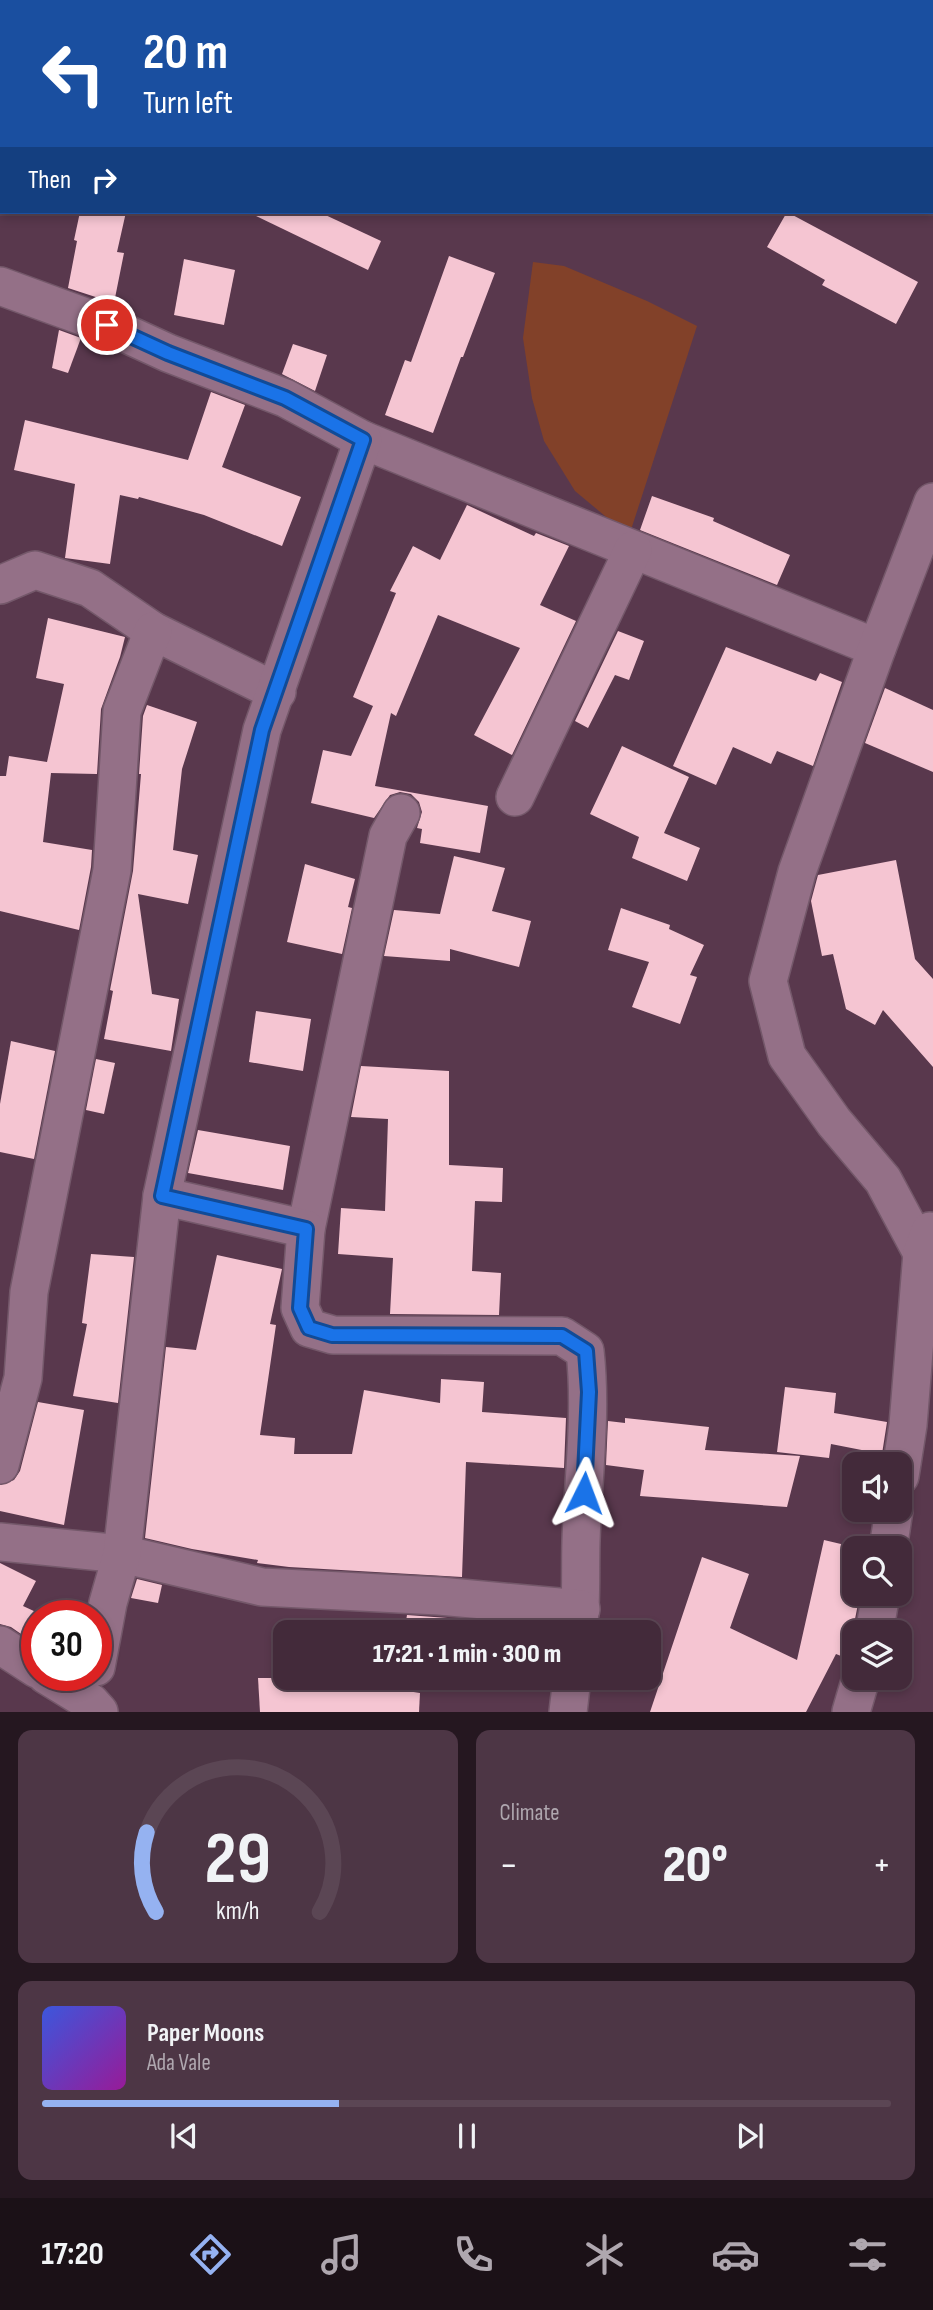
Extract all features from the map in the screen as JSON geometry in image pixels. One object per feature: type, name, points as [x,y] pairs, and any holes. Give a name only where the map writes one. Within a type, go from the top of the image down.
[{"type":"street","points":[[0,286],[107,325],[168,353],[285,398],[363,440],[877,648]]},
{"type":"street","points":[[109,1600],[122,1554],[162,1196],[262,730],[363,440]]},
{"type":"street","points":[[904,1452],[927,1237],[834,1122],[787,1056],[768,981],[797,872],[877,648],[933,502]]},
{"type":"street","points":[[515,797],[633,550]]},
{"type":"street","points":[[0,585],[35,570],[90,588],[153,631],[277,692]]},
{"type":"street","points":[[0,1465],[23,1378],[14,1290],[112,870],[122,711],[153,631]]},
{"type":"street","points":[[401,813],[388,836],[306,1229],[300,1308],[309,1328],[332,1335],[562,1336],[586,1351],[589,1392],[579,1620]]},
{"type":"street","points":[[162,1196],[306,1229]]},
{"type":"street","points":[[0,1542],[122,1554],[262,1587],[439,1596],[573,1620]]},
{"type":"street","points":[[0,1645],[21,1659]]},
{"type":"street","points":[[568,1712],[571,1690]]},
{"type":"street","points":[[851,1712],[857,1690]]},
{"type":"shaded area","points":[[533,262],[564,266],[647,301],[697,326],[629,536],[575,491],[544,441],[532,398],[523,338]]},
{"type":"building","points":[[80,214],[126,214],[117,252],[124,253],[114,303],[68,288],[77,241],[74,240]]},
{"type":"building","points":[[252,214],[323,214],[381,241],[368,270]]},
{"type":"building","points":[[786,214],[791,214],[918,282],[896,324],[822,285],[825,280],[767,247]]},
{"type":"building","points":[[449,256],[495,273],[433,433],[385,415],[405,360],[411,362]]},
{"type":"building","points":[[184,259],[235,270],[224,325],[174,315]]},
{"type":"building","points":[[59,330],[81,338],[68,373],[52,368]]},
{"type":"building","points":[[293,344],[327,355],[315,391],[282,374]]},
{"type":"building","points":[[211,392],[245,405],[222,467],[301,497],[282,546],[204,515],[139,497],[120,495],[110,564],[65,558],[75,484],[14,470],[25,420],[188,460]]},
{"type":"building","points":[[652,496],[714,518],[713,521],[790,555],[777,585],[640,530]]},
{"type":"building","points":[[467,505],[534,536],[536,533],[569,546],[540,605],[576,621],[512,755],[474,735],[520,648],[438,615],[396,716],[391,713],[375,786],[488,806],[480,853],[420,843],[422,829],[417,828],[422,812],[419,802],[411,794],[400,792],[390,795],[374,818],[311,803],[323,750],[351,756],[373,706],[353,697],[396,593],[390,591],[413,546],[440,560]]},
{"type":"building","points":[[48,618],[125,637],[101,709],[97,774],[51,773],[43,842],[92,850],[79,930],[0,911],[0,776],[6,776],[9,756],[47,762],[64,684],[36,678]]},
{"type":"building","points":[[618,631],[644,641],[629,680],[615,675],[588,728],[575,721]]},
{"type":"building","points":[[726,647],[816,681],[820,673],[842,682],[813,766],[777,751],[771,764],[733,747],[716,785],[673,766]]},
{"type":"building","points":[[885,688],[933,710],[933,772],[865,743]]},
{"type":"building","points":[[147,705],[197,722],[182,769],[173,850],[198,855],[188,904],[138,894],[152,994],[179,999],[171,1051],[104,1039],[113,991],[110,990],[133,871],[143,716]]},
{"type":"building","points":[[622,746],[689,777],[664,833],[700,848],[687,881],[632,858],[639,837],[590,814]]},
{"type":"building","points":[[454,856],[505,868],[492,911],[531,921],[519,967],[450,949],[450,961],[384,956],[394,910],[440,914]]},
{"type":"building","points":[[896,860],[915,959],[933,979],[933,1067],[883,1010],[875,1025],[846,1009],[833,954],[822,956],[811,901],[818,875]]},
{"type":"building","points":[[305,864],[355,879],[348,907],[352,908],[342,954],[287,942]]},
{"type":"building","points":[[621,908],[670,925],[669,929],[704,945],[690,975],[697,977],[680,1024],[632,1007],[649,962],[608,950]]},
{"type":"building","points":[[256,1011],[311,1019],[303,1071],[249,1062]]},
{"type":"building","points":[[11,1041],[55,1051],[34,1159],[0,1152],[0,1104]]},
{"type":"building","points":[[96,1059],[115,1063],[104,1114],[86,1110]]},
{"type":"building","points":[[361,1066],[449,1071],[449,1165],[503,1168],[502,1202],[475,1201],[472,1271],[501,1273],[499,1315],[390,1314],[393,1258],[338,1254],[341,1208],[385,1211],[388,1119],[351,1117]]},
{"type":"building","points":[[198,1130],[290,1146],[283,1190],[188,1173]]},
{"type":"building","points":[[91,1254],[134,1257],[118,1403],[73,1396],[87,1324],[82,1323]]},
{"type":"building","points":[[217,1255],[282,1269],[270,1324],[276,1325],[260,1435],[295,1438],[294,1454],[352,1454],[364,1390],[440,1403],[441,1379],[484,1382],[482,1412],[566,1418],[564,1468],[466,1462],[462,1577],[289,1567],[257,1563],[258,1560],[145,1538],[166,1347],[196,1350]]},
{"type":"building","points":[[785,1387],[836,1393],[834,1413],[887,1422],[882,1452],[831,1444],[829,1458],[777,1452]]},
{"type":"building","points":[[38,1402],[84,1410],[64,1525],[0,1511],[0,1485],[14,1480],[20,1471]]},
{"type":"building","points":[[625,1418],[709,1427],[705,1450],[800,1456],[787,1507],[640,1496],[644,1470],[606,1465],[608,1421],[625,1423]]},
{"type":"building","points":[[824,1540],[842,1544],[842,1606],[858,1606],[855,1620],[842,1620],[842,1656],[836,1654],[806,1712],[650,1712],[657,1690],[661,1690],[661,1679],[702,1557],[749,1574],[730,1628],[797,1660]]},
{"type":"building","points":[[0,1563],[36,1581],[26,1600],[21,1600],[21,1634],[0,1624]]},
{"type":"building","points":[[137,1579],[162,1585],[158,1603],[131,1598]]},
{"type":"building","points":[[407,1615],[461,1619],[461,1620],[406,1620]]},
{"type":"building","points":[[258,1678],[273,1678],[273,1690],[401,1690],[420,1693],[419,1712],[260,1712]]},
{"type":"route","points":[[107,325],[168,353],[285,398],[363,440],[262,730],[162,1196],[306,1229],[300,1308],[309,1328],[332,1335],[562,1336],[586,1351],[589,1392],[584,1493]]}]
